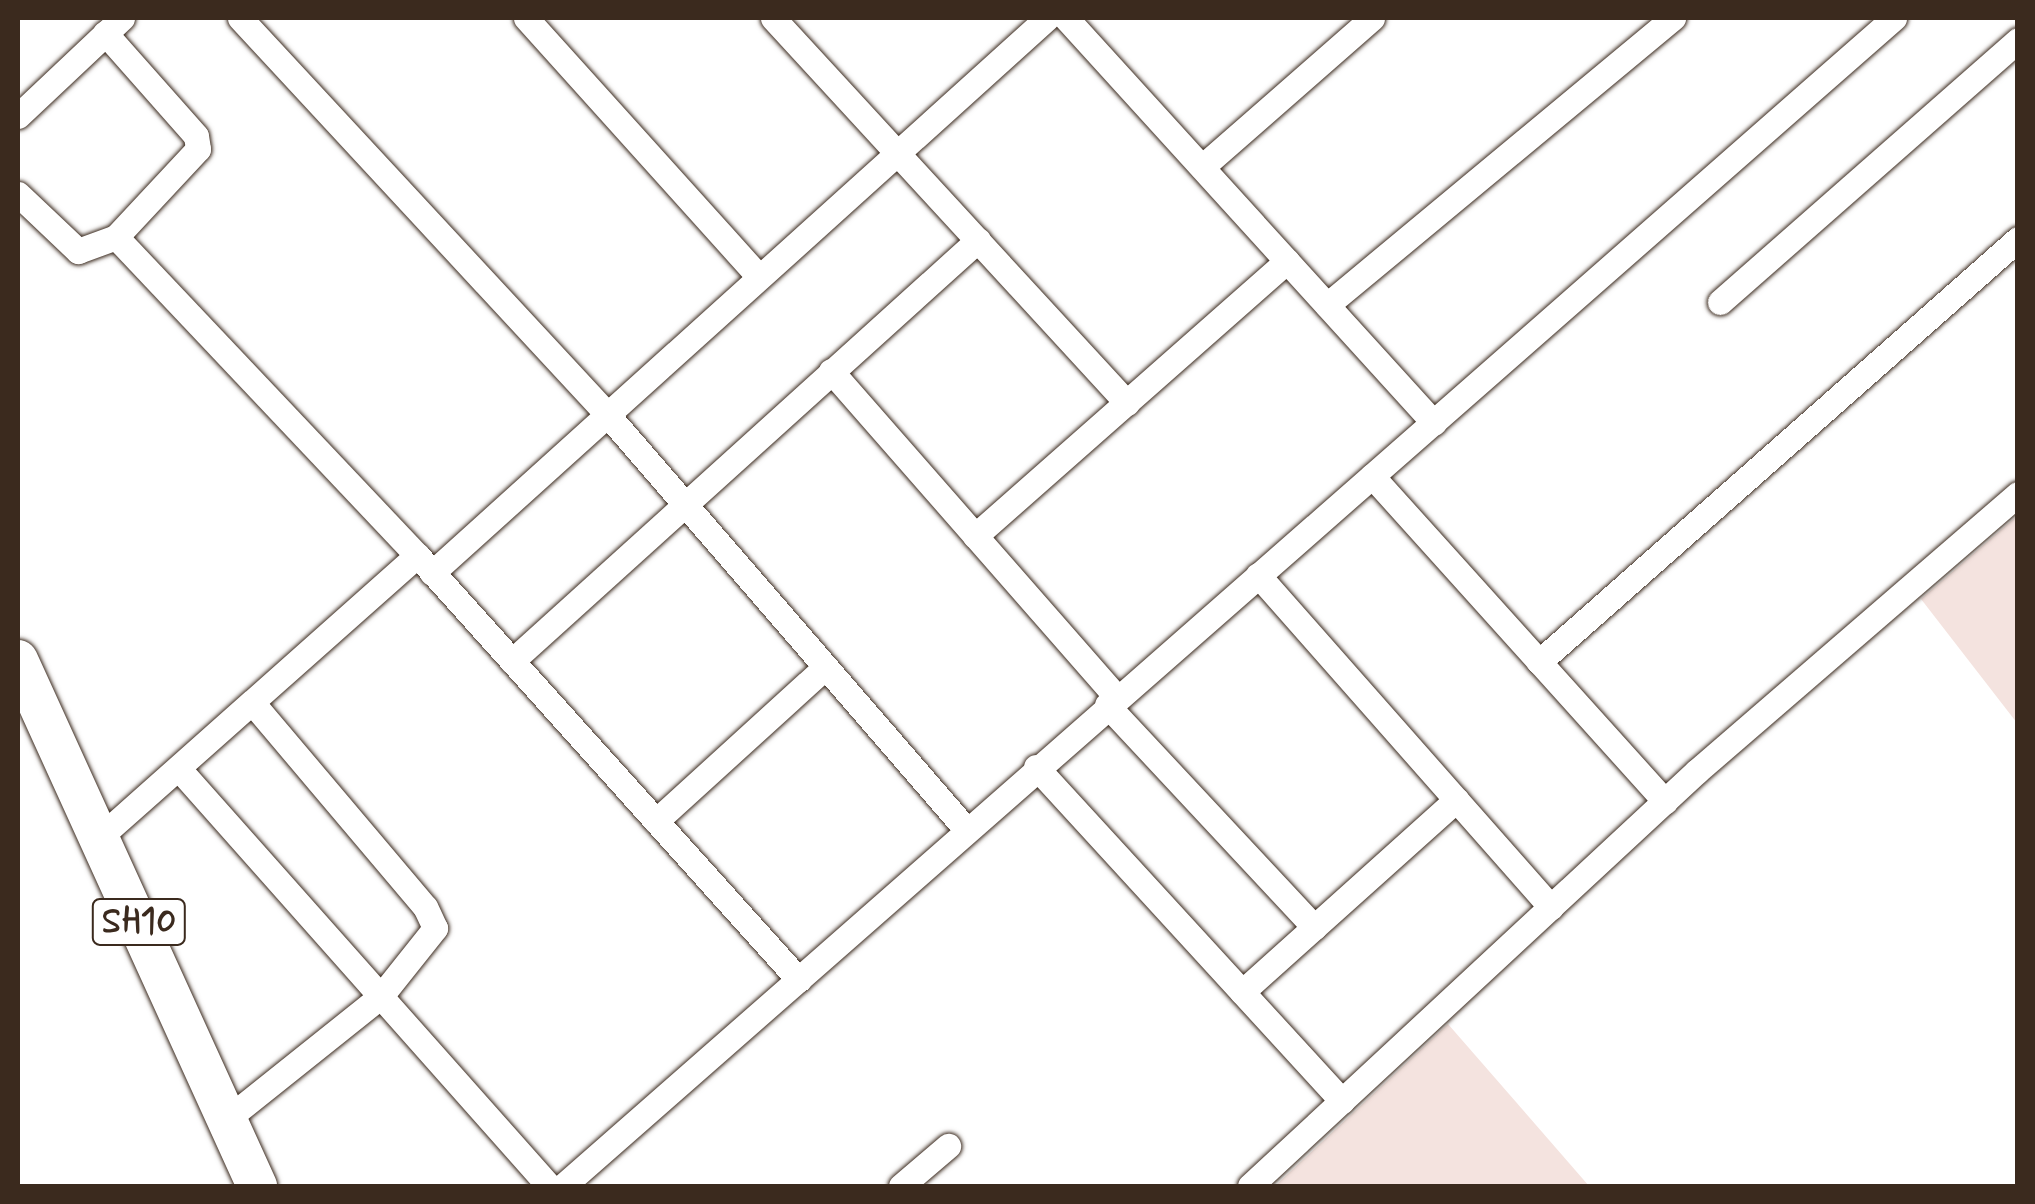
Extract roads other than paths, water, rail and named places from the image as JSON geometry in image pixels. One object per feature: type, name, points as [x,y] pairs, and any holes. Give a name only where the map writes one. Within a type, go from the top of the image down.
[{"type":"main road","name":"SH10","points":[[18,660],[257,1186]]},
{"type":"street","points":[[240,18],[606,414],[680,506],[965,828]]},
{"type":"street","points":[[526,18],[758,276]]},
{"type":"street","points":[[774,18],[1127,403]]},
{"type":"street","points":[[101,836],[252,702],[606,414],[1048,18]]},
{"type":"street","points":[[1066,18],[1434,423]]},
{"type":"street","points":[[1202,167],[1372,18]]},
{"type":"street","points":[[1326,305],[1673,18]]},
{"type":"street","points":[[563,1186],[799,980],[965,828],[1894,18]]},
{"type":"street","points":[[18,116],[113,25],[196,136],[198,149],[116,236],[78,250],[18,194]]},
{"type":"street","points":[[1720,302],[2018,40]]},
{"type":"street","points":[[116,236],[424,564],[799,980]]},
{"type":"street","points":[[1539,662],[2018,238]]},
{"type":"street","points":[[512,661],[978,240]]},
{"type":"street","points":[[975,536],[1287,261]]},
{"type":"street","points":[[831,371],[975,536],[1111,701],[1314,927]]},
{"type":"street","points":[[1372,476],[1665,801]]},
{"type":"street","points":[[1250,1186],[1665,801],[2018,494]]},
{"type":"street","points":[[1258,575],[1551,907]]},
{"type":"street","points":[[656,821],[824,668]]},
{"type":"street","points":[[227,1119],[381,996],[432,938],[435,919],[252,702]]},
{"type":"street","points":[[1036,767],[1342,1101]]},
{"type":"street","points":[[179,770],[549,1186]]},
{"type":"street","points":[[1242,992],[1456,800]]},
{"type":"street","points":[[901,1186],[948,1146]]}]
